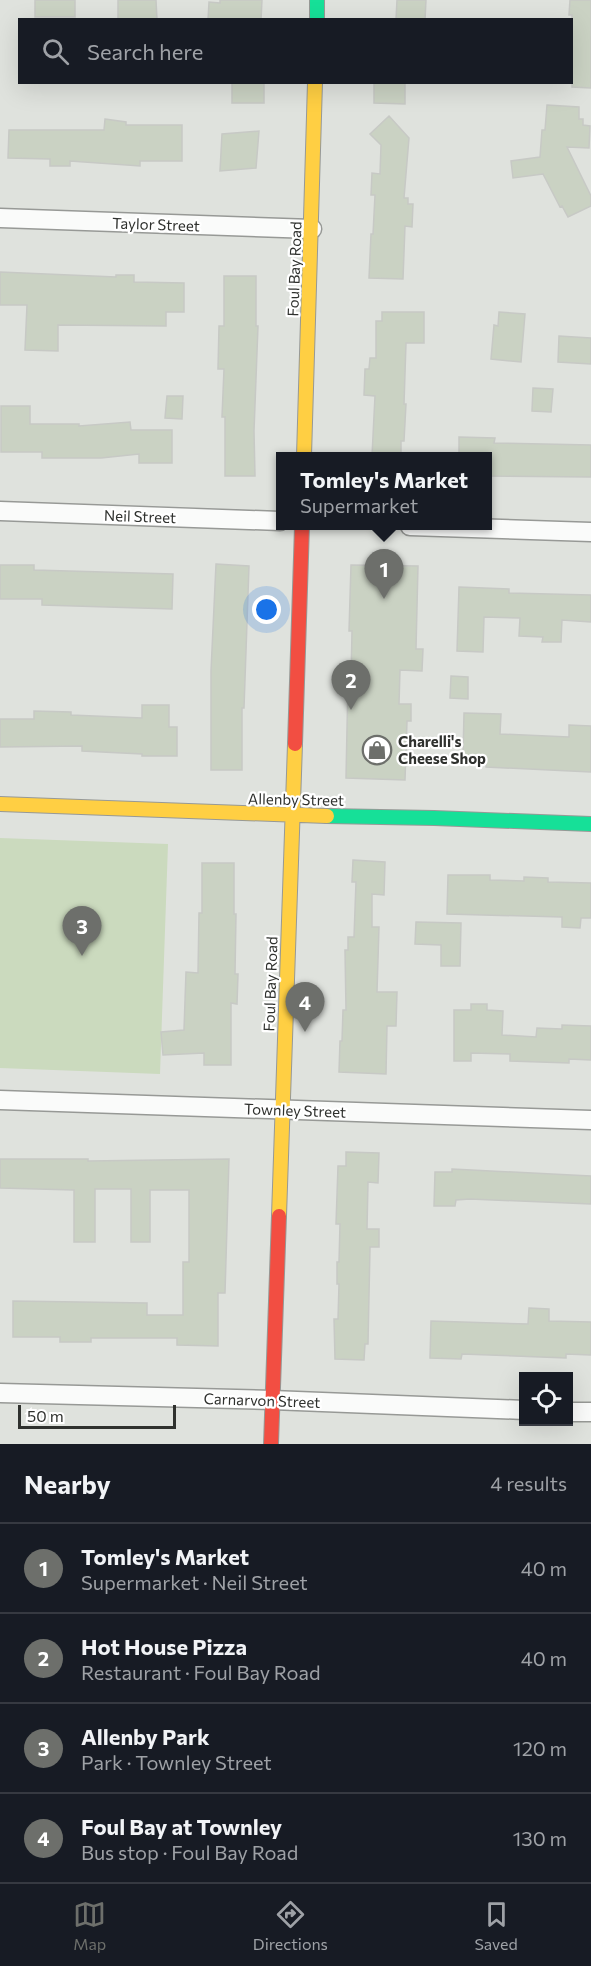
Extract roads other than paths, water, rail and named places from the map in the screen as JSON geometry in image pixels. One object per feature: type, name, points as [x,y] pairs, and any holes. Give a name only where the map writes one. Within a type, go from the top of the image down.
[{"type":"main road","points":[[316,18],[317,0]]},
{"type":"main road","name":"Foul Bay Road","points":[[304,452],[315,84]]},
{"type":"main road","name":"Foul Bay Road","points":[[271,1444],[302,530]]},
{"type":"main road","name":"Allenby Street","points":[[0,804],[292,816],[591,824]]},
{"type":"street","name":"Taylor Street","points":[[0,219],[312,229]]},
{"type":"street","name":"Neil Street","points":[[0,511],[276,521]]},
{"type":"street","points":[[492,528],[591,532]]},
{"type":"street","name":"Townley Street","points":[[0,1100],[591,1119]]},
{"type":"street","name":"Carnarvon Street","points":[[0,1393],[272,1400],[519,1410]]},
{"type":"street","points":[[573,1412],[591,1412]]},
{"type":"place","name":"Tomley's Market","points":[[384,599]]},
{"type":"place","name":"Hot House Pizza","points":[[351,710]]},
{"type":"place","name":"Charelli's Cheese Shop","points":[[377,750]]},
{"type":"place","name":"Allenby Park","points":[[82,956]]},
{"type":"place","name":"Foul Bay at Townley","points":[[305,1032]]}]
